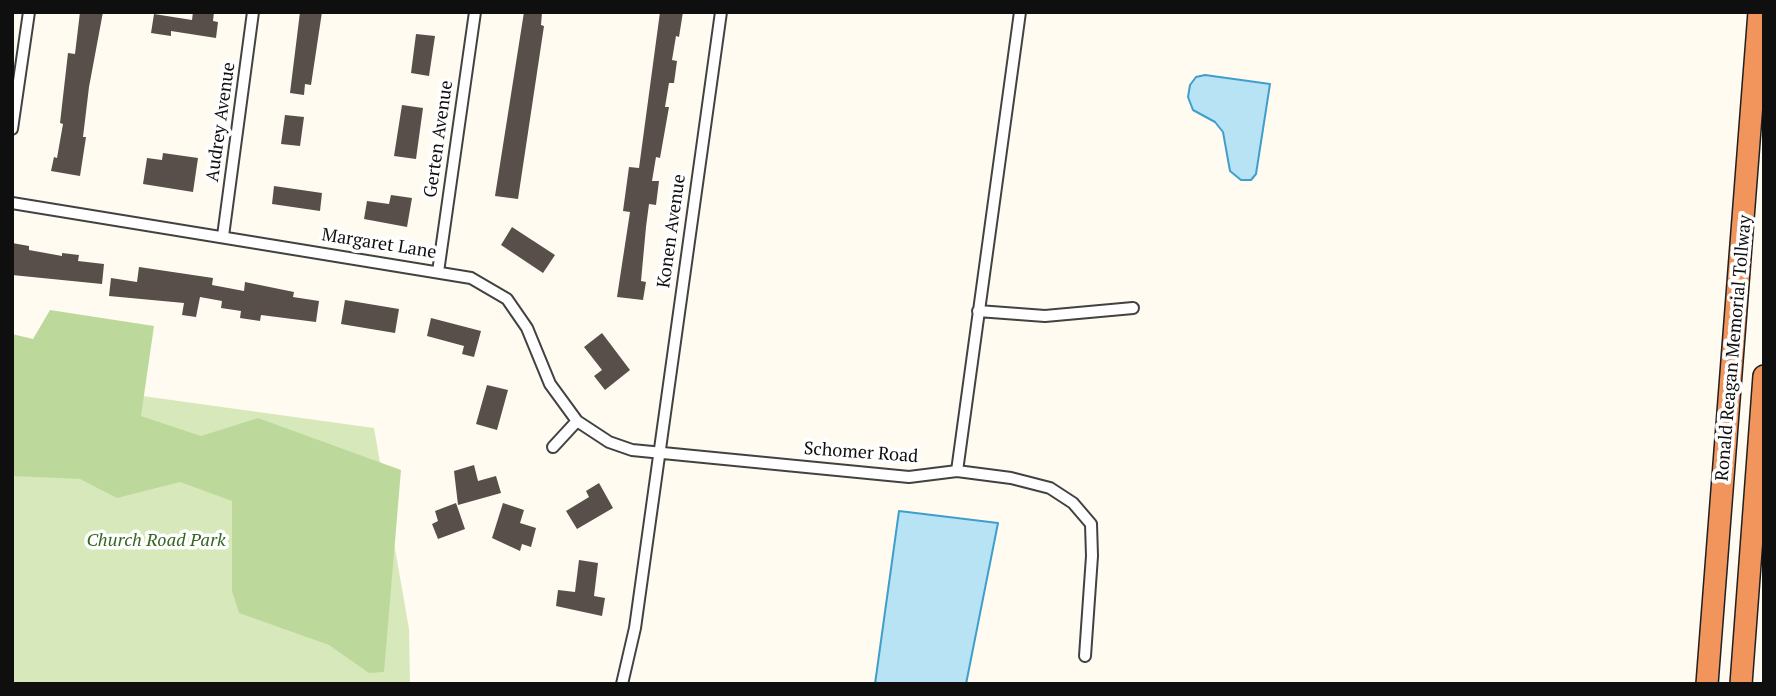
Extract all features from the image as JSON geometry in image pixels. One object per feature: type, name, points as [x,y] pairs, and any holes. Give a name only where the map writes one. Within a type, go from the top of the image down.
[{"type":"highway","name":"Ronald Reagan Memorial Tollway","points":[[1707,684],[1759,12]]},
{"type":"highway","name":"Ronald Reagan Memorial Tollway","points":[[1741,684],[1764,376]]},
{"type":"street","points":[[12,129],[29,12]]},
{"type":"street","name":"Audrey Avenue","points":[[223,236],[253,12]]},
{"type":"street","name":"Gerten Avenue","points":[[438,272],[475,12]]},
{"type":"street","name":"Konen Avenue","points":[[658,454],[721,12]]},
{"type":"street","points":[[957,471],[1020,12]]},
{"type":"street","name":"Margaret Lane","points":[[12,203],[471,278],[507,299],[527,328],[550,384],[577,421],[609,442],[658,454]]},
{"type":"street","points":[[978,311],[1045,316],[1133,308]]},
{"type":"street","points":[[553,447],[577,421]]},
{"type":"street","points":[[622,684],[635,628],[658,454]]},
{"type":"street","name":"Schomer Road","points":[[658,454],[909,477],[957,471],[1011,478],[1050,488],[1073,503],[1091,524],[1092,556],[1085,656]]},
{"type":"green space","points":[[50,310],[154,326],[141,416],[201,436],[258,418],[401,470],[384,672],[369,673],[329,645],[239,613],[232,591],[232,501],[180,482],[117,498],[80,479],[12,476],[12,334],[33,339]]},
{"type":"green space","name":"Church Road Park","points":[[12,378],[374,428],[409,629],[410,684],[12,684]]},
{"type":"water","points":[[1205,75],[1270,84],[1256,174],[1251,180],[1241,180],[1230,171],[1223,132],[1215,122],[1193,110],[1188,97],[1190,85],[1196,77]]},
{"type":"water","points":[[899,511],[998,523],[966,684],[875,684]]},
{"type":"building","points":[[80,12],[103,12],[89,87],[80,176],[51,171],[54,157],[57,158],[63,124],[60,123],[68,53],[75,54]]},
{"type":"building","points":[[193,12],[214,12],[213,21],[218,22],[216,38],[171,31],[171,36],[151,33],[154,14],[192,20]]},
{"type":"building","points":[[300,12],[322,12],[311,85],[305,84],[304,95],[290,93]]},
{"type":"building","points":[[524,12],[542,12],[541,25],[544,26],[518,199],[495,196]]},
{"type":"building","points":[[660,12],[683,12],[672,60],[677,61],[674,83],[669,83],[665,107],[669,107],[660,158],[656,157],[652,181],[659,181],[656,205],[649,204],[641,281],[646,282],[643,300],[617,297],[630,212],[623,211],[629,167],[639,168]]},
{"type":"building","points":[[416,34],[435,36],[429,76],[411,73]]},
{"type":"building","points":[[402,105],[423,108],[416,159],[394,156]]},
{"type":"building","points":[[285,115],[304,117],[300,146],[281,144]]},
{"type":"building","points":[[163,153],[198,158],[193,192],[143,184],[147,158],[162,160]]},
{"type":"building","points":[[274,186],[322,193],[320,211],[272,204]]},
{"type":"building","points":[[391,195],[412,198],[407,227],[364,219],[367,201],[389,204]]},
{"type":"building","points":[[512,227],[555,255],[543,273],[501,245]]},
{"type":"building","points":[[12,243],[29,246],[29,250],[62,256],[62,253],[79,255],[78,261],[104,264],[102,284],[12,275]]},
{"type":"building","points":[[139,267],[213,278],[212,285],[244,291],[245,282],[294,292],[293,297],[319,301],[316,322],[261,315],[260,321],[240,318],[241,311],[221,308],[222,301],[200,297],[196,317],[182,315],[184,303],[109,296],[111,278],[137,282]]},
{"type":"building","points":[[345,300],[399,309],[395,333],[341,324]]},
{"type":"building","points":[[431,318],[481,331],[474,357],[462,354],[464,346],[427,336]]},
{"type":"building","points":[[602,333],[630,370],[605,390],[594,376],[602,370],[584,347]]},
{"type":"building","points":[[487,385],[508,390],[497,430],[476,424]]},
{"type":"building","points":[[474,465],[478,481],[496,476],[501,493],[458,505],[454,471]]},
{"type":"building","points":[[599,483],[613,508],[577,529],[566,511],[589,497],[586,491]]},
{"type":"building","points":[[456,503],[465,529],[438,539],[432,524],[438,521],[435,511]]},
{"type":"building","points":[[503,503],[524,510],[520,523],[536,528],[531,547],[522,544],[520,551],[492,538]]},
{"type":"building","points":[[579,560],[598,563],[594,596],[605,598],[602,616],[556,606],[558,590],[575,592]]}]
